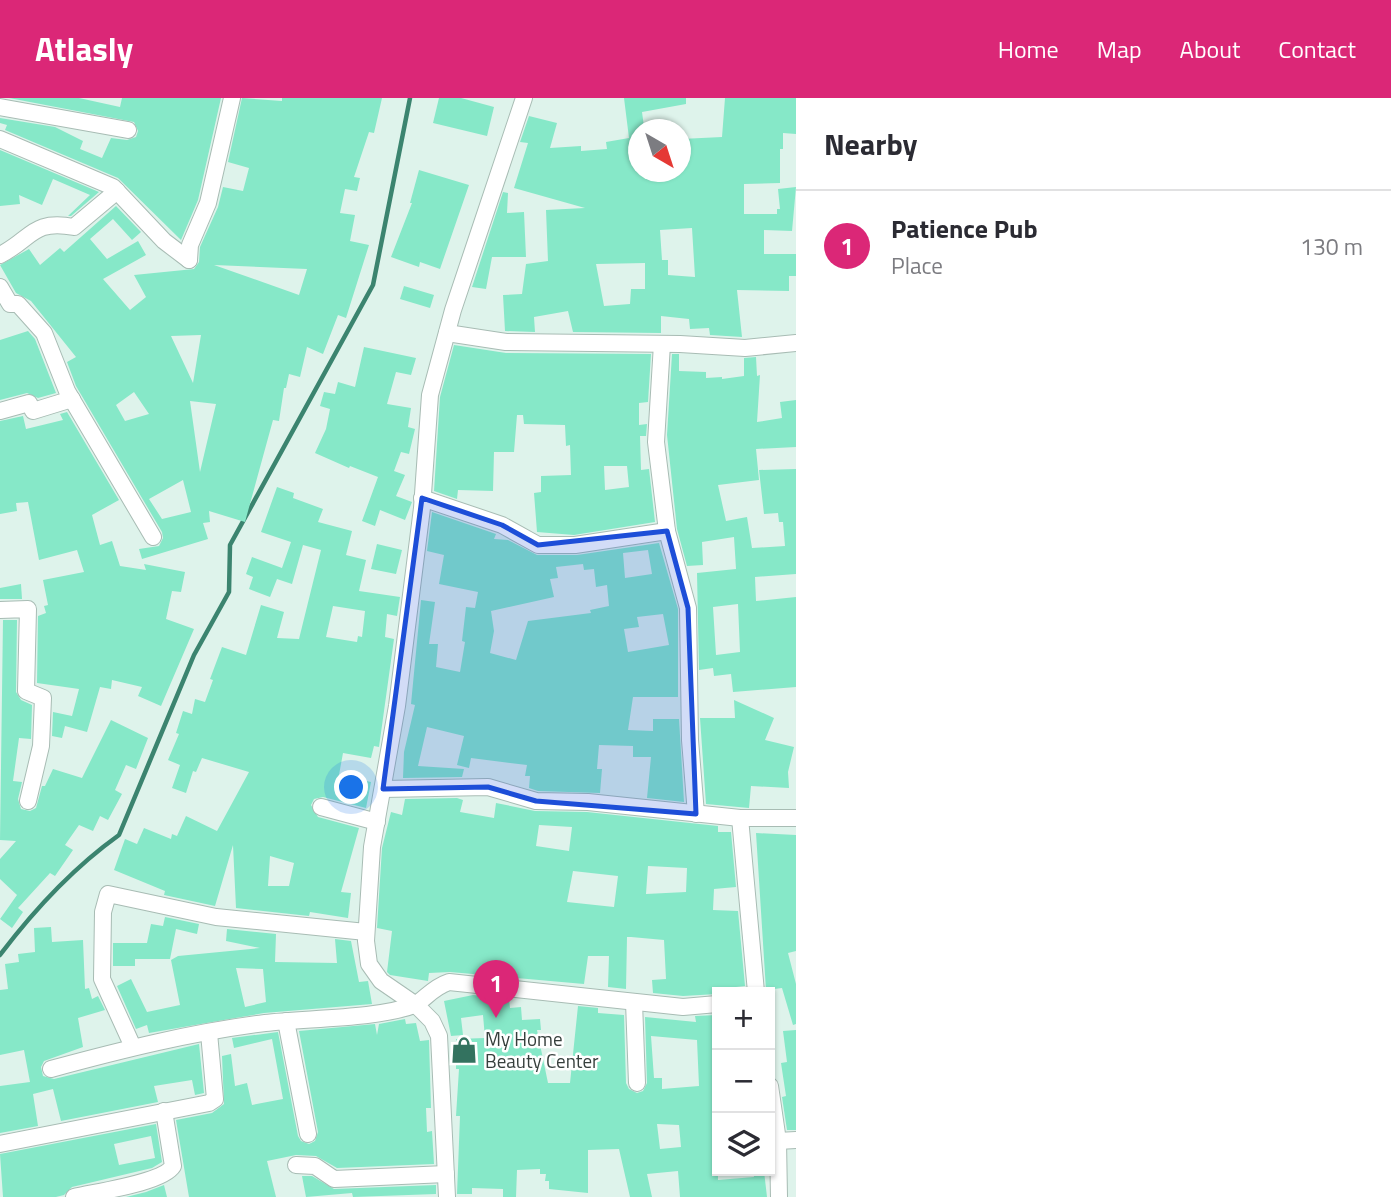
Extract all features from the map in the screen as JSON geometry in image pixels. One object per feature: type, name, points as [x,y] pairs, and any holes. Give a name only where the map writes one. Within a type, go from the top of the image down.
[{"type":"street","points":[[0,139],[117,191],[164,241],[188,260],[190,246],[208,203],[232,98]]},
{"type":"street","points":[[447,1197],[439,1036],[432,1021],[416,1005],[382,981],[369,964],[366,932],[372,847],[397,706],[422,498],[430,396],[447,333],[524,98]]},
{"type":"street","points":[[0,107],[128,130]]},
{"type":"street","points":[[0,255],[36,229],[54,223],[74,227],[117,191]]},
{"type":"street","points":[[0,276],[0,281]]},
{"type":"street","points":[[0,287],[10,304],[18,304],[44,333],[72,399],[153,537]]},
{"type":"street","points":[[447,333],[506,342],[745,348],[796,343]]},
{"type":"street","points":[[662,344],[656,442],[667,531],[688,608],[690,740],[696,814]]},
{"type":"street","points":[[0,411],[29,403],[33,411],[72,399]]},
{"type":"street","points":[[422,498],[492,521],[538,545],[575,545],[667,531]]},
{"type":"street","points":[[0,610],[28,608],[26,691],[43,698],[41,746],[28,801]]},
{"type":"street","points":[[383,789],[488,788],[536,801],[588,802],[740,818],[796,818]]},
{"type":"street","points":[[321,807],[377,822]]},
{"type":"street","points":[[740,818],[756,987]]},
{"type":"street","points":[[132,1047],[102,979],[103,912],[108,894],[216,917],[366,932]]},
{"type":"street","points":[[51,1069],[132,1047],[209,1033],[416,1005],[428,992],[449,982],[683,1007],[712,1004]]},
{"type":"street","points":[[634,1002],[637,1083]]},
{"type":"street","points":[[286,1021],[308,1134]]},
{"type":"street","points":[[0,1144],[209,1103],[215,1099],[209,1033]]},
{"type":"street","points":[[74,1197],[150,1179],[171,1171],[173,1166],[164,1111]]},
{"type":"street","points":[[774,1113],[778,1141],[779,1197]]},
{"type":"street","points":[[778,1141],[796,1140]]},
{"type":"street","points":[[296,1165],[315,1166],[334,1179],[446,1174]]},
{"type":"highlighted area","points":[[422,498],[502,525],[538,545],[667,531],[688,608],[696,814],[536,801],[488,787],[383,789]]},
{"type":"building","points":[[9,98],[79,98],[120,107],[122,98],[221,98],[198,200],[181,240],[118,178],[5,130],[7,125],[0,123],[0,118],[55,127],[83,141],[80,149],[102,158],[111,138],[127,140],[136,137],[138,131],[134,122]]},
{"type":"building","points":[[242,98],[282,101],[282,98],[382,98],[374,133],[369,132],[354,177],[360,178],[357,191],[345,189],[340,213],[355,215],[350,241],[369,245],[346,318],[338,315],[323,354],[307,347],[300,377],[289,374],[279,421],[273,420],[245,522],[209,511],[210,522],[203,523],[208,539],[142,559],[139,549],[159,546],[163,538],[162,532],[76,386],[67,362],[76,357],[31,301],[16,293],[0,265],[29,249],[40,265],[60,248],[64,252],[116,206],[141,232],[132,240],[113,219],[90,239],[107,259],[138,241],[146,255],[103,279],[130,310],[146,297],[134,275],[194,269],[199,262],[200,247],[218,207],[223,187],[243,191],[249,168],[228,162]],"holes":[[[214,265],[307,269],[299,295]],[[201,335],[193,383],[171,336]],[[134,392],[149,414],[125,421],[116,405]],[[190,401],[216,404],[200,472]],[[183,480],[191,512],[162,519],[149,499]]]},
{"type":"building","points":[[439,98],[461,98],[494,107],[487,136],[433,123]]},
{"type":"building","points":[[624,98],[686,98],[686,104],[642,112],[643,119],[628,119],[628,130]]},
{"type":"building","points":[[725,98],[796,98],[796,134],[783,133],[780,183],[744,184],[744,214],[777,214],[777,209],[780,209],[778,189],[796,187],[792,231],[764,230],[764,254],[796,254],[796,276],[789,276],[789,291],[737,290],[742,337],[710,335],[709,328],[690,329],[689,319],[661,316],[661,333],[573,332],[568,311],[534,317],[535,332],[505,331],[503,295],[522,294],[526,264],[548,261],[546,210],[585,208],[514,188],[528,143],[520,142],[529,116],[557,123],[550,148],[581,146],[581,151],[607,149],[606,142],[628,138],[628,182],[691,182],[691,139],[722,137]],"holes":[[[692,228],[695,277],[668,275],[668,260],[662,260],[660,230]],[[645,263],[645,289],[631,289],[630,304],[604,306],[596,264]]]},
{"type":"building","points":[[0,150],[99,192],[71,216],[68,216],[90,195],[53,179],[42,205],[19,195],[20,204],[0,206]]},
{"type":"building","points":[[419,170],[469,185],[440,269],[420,262],[419,267],[391,257],[412,203]]},
{"type":"building","points":[[503,192],[508,193],[507,213],[524,212],[526,257],[492,257],[486,289],[472,287]]},
{"type":"building","points":[[404,286],[434,295],[430,308],[400,299]]},
{"type":"building","points":[[28,331],[35,339],[56,393],[38,398],[27,393],[0,400],[0,340]]},
{"type":"building","points":[[454,345],[506,353],[651,354],[648,402],[639,403],[639,425],[647,424],[646,436],[640,436],[641,470],[649,469],[655,522],[574,535],[537,532],[534,493],[541,492],[541,476],[571,475],[570,445],[566,446],[565,425],[524,424],[523,415],[517,415],[514,452],[494,452],[493,491],[458,490],[457,499],[434,491],[440,397]],"holes":[[[604,466],[627,466],[629,487],[605,490]]]},
{"type":"building","points":[[364,347],[416,358],[411,375],[396,372],[387,404],[411,408],[408,427],[415,429],[409,454],[401,452],[394,471],[405,475],[396,496],[412,502],[405,520],[380,510],[375,526],[362,521],[378,477],[315,453],[326,429],[330,409],[320,406],[324,392],[335,394],[338,382],[355,387]]},
{"type":"building","points":[[672,354],[679,354],[679,371],[706,372],[706,378],[722,379],[744,376],[744,358],[756,357],[757,376],[760,375],[757,422],[782,418],[780,402],[796,400],[796,447],[756,449],[759,480],[718,485],[726,521],[747,517],[752,548],[785,546],[783,522],[779,522],[778,513],[764,514],[759,470],[796,469],[796,574],[755,577],[756,601],[796,597],[796,687],[733,692],[731,674],[714,676],[713,668],[699,670],[697,573],[736,569],[734,537],[702,542],[703,565],[687,566],[677,529],[667,435]],"holes":[[[738,604],[740,652],[716,655],[713,607]]]},
{"type":"building","points":[[67,412],[119,500],[92,515],[100,545],[112,541],[120,566],[146,570],[144,564],[185,572],[181,592],[172,591],[166,619],[194,629],[161,706],[138,696],[142,687],[112,680],[111,689],[100,687],[87,732],[65,726],[62,738],[52,736],[53,712],[72,716],[79,689],[37,683],[38,616],[46,613],[44,606],[48,605],[43,580],[84,572],[77,550],[39,560],[28,502],[16,503],[17,511],[0,514],[0,421],[23,416],[26,429],[63,420],[60,414]]},
{"type":"building","points":[[277,487],[294,493],[293,498],[323,509],[318,522],[352,531],[346,555],[366,560],[359,591],[400,597],[397,616],[387,614],[385,637],[394,639],[379,747],[374,746],[371,758],[343,753],[339,775],[371,782],[366,808],[323,797],[314,799],[311,805],[318,817],[359,828],[341,892],[351,893],[348,918],[310,912],[309,916],[236,908],[233,845],[215,906],[164,895],[165,891],[114,870],[125,839],[137,844],[144,828],[171,839],[172,834],[177,836],[186,816],[217,831],[249,772],[202,758],[196,772],[193,771],[186,793],[172,788],[180,765],[168,760],[179,734],[176,733],[183,711],[192,714],[195,699],[205,702],[222,647],[246,655],[261,605],[284,612],[277,638],[299,639],[321,550],[303,545],[292,584],[277,579],[270,597],[249,589],[253,577],[246,574],[252,557],[282,568],[291,542],[261,532]],"holes":[[[333,606],[365,611],[362,637],[358,636],[357,642],[326,637]],[[270,856],[294,863],[289,886],[268,886]]]},
{"type":"building","points":[[432,512],[496,534],[494,539],[508,540],[537,555],[577,555],[659,543],[678,609],[678,697],[633,697],[628,730],[653,731],[653,719],[679,719],[684,802],[647,798],[651,757],[633,757],[633,746],[599,745],[597,769],[602,769],[600,793],[538,791],[529,788],[530,776],[525,776],[527,765],[471,758],[469,768],[457,765],[464,736],[427,727],[418,766],[464,769],[462,777],[403,778],[404,752],[415,705],[411,704],[421,600],[435,602],[429,644],[438,644],[436,667],[460,672],[465,642],[462,641],[466,607],[475,608],[478,592],[439,584],[444,555],[427,551]],"holes":[[[648,550],[652,574],[625,578],[623,553]],[[583,564],[584,570],[594,569],[596,587],[607,585],[609,606],[590,610],[591,613],[528,621],[516,660],[490,653],[494,631],[491,611],[554,597],[550,579],[558,578],[556,567]],[[663,614],[669,645],[628,652],[624,629],[639,627],[637,617]]]},
{"type":"building","points":[[377,544],[402,550],[396,574],[371,569]]},
{"type":"building","points":[[21,584],[22,599],[0,599],[0,588]]},
{"type":"building","points":[[3,620],[17,620],[16,692],[21,700],[32,705],[31,739],[19,738],[13,781],[22,782],[18,799],[21,809],[30,811],[36,808],[42,786],[45,786],[53,769],[82,778],[111,720],[148,738],[136,769],[126,765],[115,790],[122,794],[108,820],[100,816],[93,831],[79,825],[65,845],[73,850],[55,876],[50,873],[18,908],[23,912],[12,928],[0,919],[17,895],[0,879],[0,859],[16,841],[0,840]]},
{"type":"building","points":[[734,700],[774,718],[765,740],[794,747],[788,772],[789,788],[751,786],[749,808],[706,804],[700,718],[735,718]]},
{"type":"building","points":[[457,798],[463,800],[460,812],[494,818],[496,803],[535,811],[587,812],[718,826],[718,832],[731,832],[736,887],[714,889],[713,910],[738,911],[745,986],[712,987],[712,994],[683,996],[653,993],[652,980],[666,979],[664,940],[631,937],[627,937],[626,989],[608,987],[609,956],[588,956],[584,984],[450,972],[429,973],[428,981],[390,975],[387,972],[392,931],[377,928],[382,848],[391,812],[402,815],[405,799]],"holes":[[[539,825],[572,827],[569,851],[536,846]],[[648,866],[687,868],[686,892],[646,894]],[[573,871],[618,876],[614,907],[567,902]]]},
{"type":"building","points":[[756,833],[796,835],[796,951],[788,953],[796,984],[796,1024],[793,1025],[782,988],[766,987]]},
{"type":"building","points":[[165,917],[199,924],[197,934],[176,929],[170,959],[135,959],[135,966],[113,966],[113,943],[147,943],[151,924],[163,926]]},
{"type":"building","points":[[51,927],[52,942],[83,940],[85,989],[89,988],[92,999],[98,996],[105,1010],[78,1018],[83,1047],[44,1061],[41,1067],[43,1076],[54,1079],[199,1044],[204,1093],[195,1095],[192,1080],[154,1086],[158,1102],[61,1121],[53,1089],[33,1094],[38,1126],[0,1133],[0,1086],[30,1082],[24,1050],[0,1055],[0,990],[8,989],[5,964],[19,962],[18,954],[35,952],[34,928]]},
{"type":"building","points":[[227,929],[276,934],[275,962],[337,963],[335,939],[351,941],[359,982],[368,981],[372,1004],[264,1013],[149,1033],[147,1025],[136,1029],[117,986],[131,979],[147,1012],[180,1005],[171,960],[178,956],[260,948],[226,941]],"holes":[[[236,968],[263,969],[266,1002],[245,1007]]]},
{"type":"building","points":[[473,995],[509,999],[510,1008],[521,1007],[522,1020],[540,1019],[541,1030],[537,1030],[548,1083],[570,1083],[578,1006],[598,1008],[598,1013],[624,1015],[626,1083],[629,1089],[637,1093],[643,1091],[647,1083],[645,1017],[696,1022],[695,1016],[712,1015],[712,1176],[718,1176],[718,1180],[765,1176],[767,1197],[680,1197],[678,1171],[647,1174],[652,1197],[630,1197],[619,1149],[588,1150],[588,1193],[549,1189],[549,1181],[545,1181],[546,1174],[540,1174],[540,1169],[517,1170],[516,1197],[503,1197],[503,1189],[472,1188],[472,1194],[457,1194],[460,1116],[456,1116],[459,1069],[456,1069],[456,1039],[485,1038],[483,1015],[461,1018],[463,1035],[451,1036],[444,1001]],"holes":[[[651,1036],[697,1040],[699,1086],[662,1089],[662,1078],[654,1078]],[[657,1124],[679,1125],[681,1147],[660,1149]]]},
{"type":"building","points":[[405,1019],[406,1024],[416,1023],[420,1041],[429,1040],[431,1108],[426,1108],[427,1132],[432,1131],[434,1164],[337,1168],[316,1156],[296,1155],[267,1161],[276,1197],[189,1197],[176,1120],[212,1113],[224,1104],[222,1056],[231,1054],[235,1086],[247,1083],[252,1105],[283,1099],[272,1039],[234,1048],[232,1038],[278,1032],[298,1136],[301,1141],[309,1144],[315,1141],[318,1132],[299,1031],[375,1024],[377,1035],[379,1024]]},
{"type":"building","points":[[796,1030],[796,1130],[787,1130],[782,1097],[786,1096],[781,1063],[787,1062],[783,1031]]},
{"type":"building","points":[[156,1124],[162,1162],[152,1168],[72,1187],[64,1195],[56,1197],[3,1197],[0,1154]],"holes":[[[151,1136],[155,1158],[119,1165],[114,1144]]]},
{"type":"building","points":[[302,1176],[312,1176],[334,1189],[436,1185],[436,1194],[353,1197],[352,1193],[306,1197]]},
{"type":"building","points":[[164,1185],[167,1197],[126,1197],[146,1192]]},
{"type":"waterway","points":[[0,955],[55,890],[119,835],[194,655],[229,592],[230,545],[373,285],[410,98]]},
{"type":"place","name":"Patience Pub","points":[[496,1018]]},
{"type":"place","name":"My Home Beauty Center","points":[[464,1050]]}]
